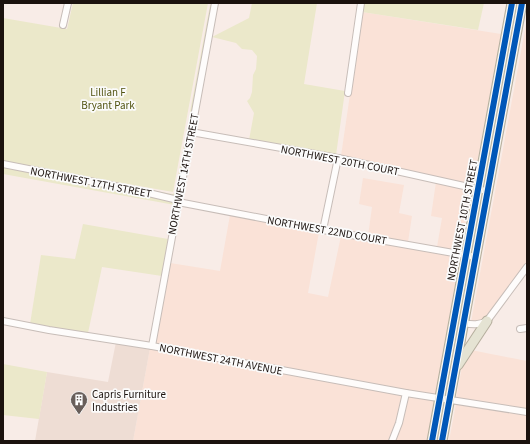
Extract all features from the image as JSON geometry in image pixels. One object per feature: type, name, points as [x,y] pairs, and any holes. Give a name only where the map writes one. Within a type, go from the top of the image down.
[{"type":"highway","name":"NORTHWEST 10TH STREET","points":[[432,441],[512,3]]},
{"type":"highway","name":"NORTHWEST 10TH STREET","points":[[442,441],[522,3]]},
{"type":"highway","points":[[499,74],[505,81],[506,90]]},
{"type":"highway","points":[[456,367],[488,322]]},
{"type":"street","points":[[63,25],[67,3]]},
{"type":"street","name":"NORTHWEST 14TH STREET","points":[[152,346],[215,3]]},
{"type":"street","points":[[348,93],[361,3]]},
{"type":"street","name":"NORTHWEST 20TH COURT","points":[[191,132],[338,158],[488,192]]},
{"type":"street","points":[[322,230],[338,158]]},
{"type":"street","name":"NORTHWEST 17TH STREET","points":[[3,164],[140,191],[178,201]]},
{"type":"street","name":"NORTHWEST 22ND COURT","points":[[178,201],[322,230],[476,258]]},
{"type":"street","points":[[464,323],[480,325],[488,322],[527,267]]},
{"type":"street","name":"NORTHWEST 24TH AVENUE","points":[[3,321],[152,346],[439,399],[527,412]]},
{"type":"street","points":[[392,441],[399,423],[406,393]]},
{"type":"shaded area","points":[[362,12],[501,34],[473,186],[341,156]]},
{"type":"shaded area","points":[[527,19],[527,262],[485,320],[471,322]]},
{"type":"shaded area","points":[[363,178],[404,185],[399,213],[412,216],[408,242],[437,247],[442,218],[431,216],[436,182],[472,190],[461,252],[368,236],[372,207],[359,204]]},
{"type":"shaded area","points":[[230,215],[319,232],[308,293],[328,297],[341,236],[460,257],[435,396],[155,344],[170,263],[220,271]]},
{"type":"shaded area","points":[[116,342],[150,348],[133,441],[35,441],[47,372],[108,382]]},
{"type":"shaded area","points":[[150,348],[403,395],[397,423],[389,441],[133,441]]},
{"type":"shaded area","points":[[471,350],[527,361],[527,410],[456,399],[463,361]]},
{"type":"shaded area","points":[[408,396],[434,400],[427,441],[395,441],[402,424]]},
{"type":"shaded area","points":[[456,404],[527,415],[527,441],[449,441]]},
{"type":"green space","name":"Lillian F Bryant Park","points":[[73,3],[208,3],[173,192],[3,162],[3,18],[67,29]]},
{"type":"green space","points":[[252,3],[317,3],[304,84],[345,91],[336,155],[249,140],[254,113],[247,101],[252,92],[253,75],[256,69],[257,56],[252,50],[242,49],[236,43],[212,37],[249,18]]},
{"type":"green space","points":[[364,3],[484,3],[478,30],[362,12]]},
{"type":"green space","points":[[210,5],[212,5],[176,197],[126,186],[173,194],[175,192]]},
{"type":"green space","points":[[3,167],[175,202],[175,205],[3,174]]},
{"type":"green space","points":[[83,224],[168,239],[162,276],[102,267],[88,333],[30,324],[41,255],[75,259]]},
{"type":"green space","points":[[3,364],[47,372],[39,419],[3,415]]},
{"type":"cycle path","points":[[432,441],[512,3]]},
{"type":"cycle path","points":[[442,441],[522,3]]},
{"type":"place","name":"Capris Furniture Industries","points":[[79,415]]}]
